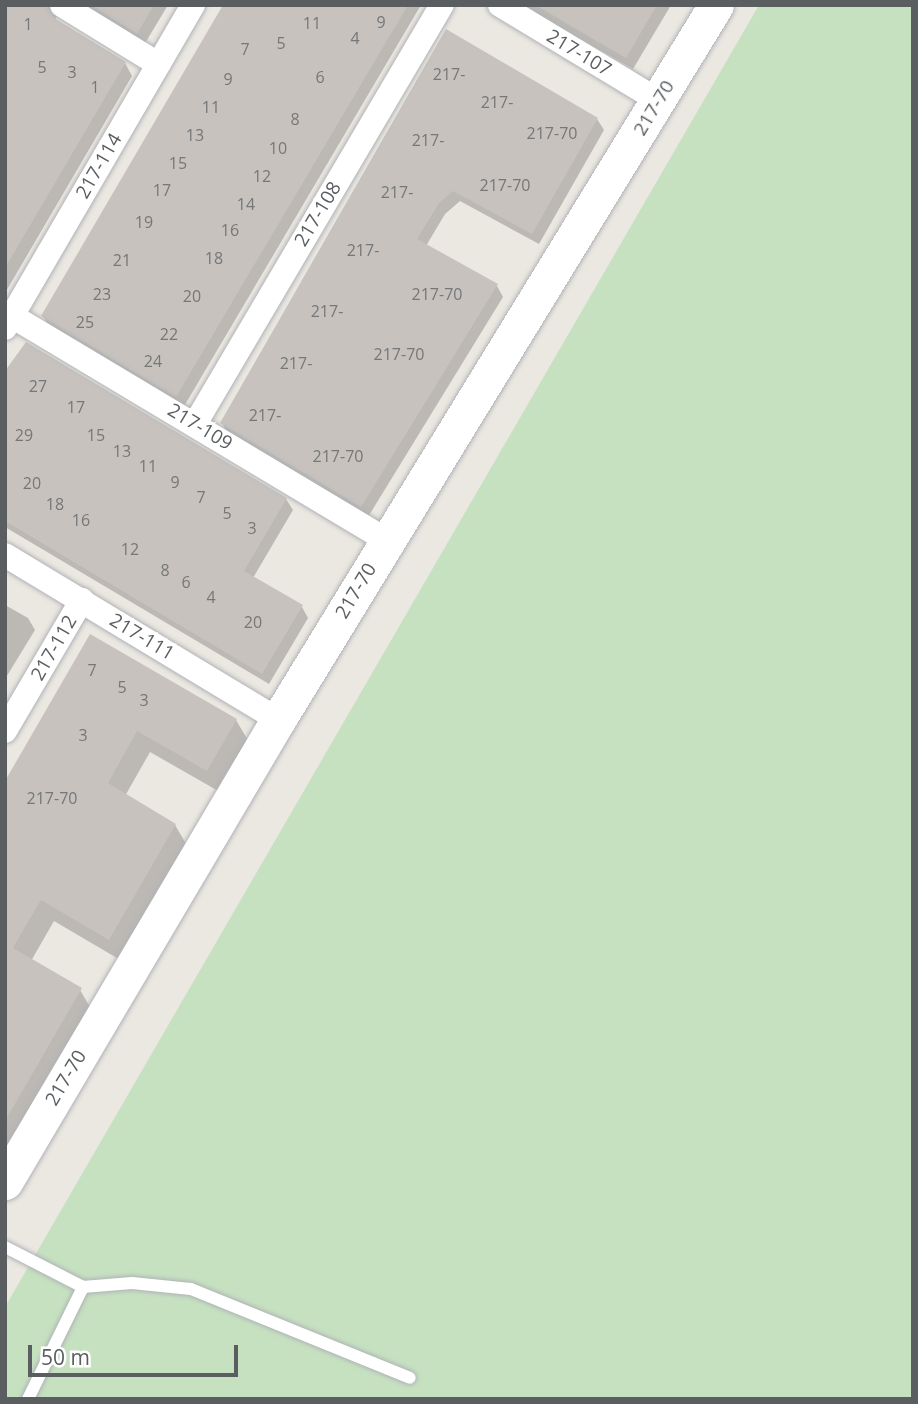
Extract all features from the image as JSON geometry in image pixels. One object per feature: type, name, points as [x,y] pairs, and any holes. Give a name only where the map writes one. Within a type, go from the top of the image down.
[{"type":"street","points":[[62,5],[158,64]]},
{"type":"street","name":"217-114","points":[[9,322],[193,5]]},
{"type":"street","name":"217-108","points":[[195,424],[442,5]]},
{"type":"street","name":"217-107","points":[[499,5],[659,101]]},
{"type":"street","name":"217-70","points":[[11,1160],[716,5]]},
{"type":"street","name":"217-109","points":[[9,322],[195,424],[387,540]]},
{"type":"street","name":"217-111","points":[[5,555],[278,720]]},
{"type":"street","name":"217-112","points":[[5,731],[82,600]]},
{"type":"lane","points":[[5,1247],[83,1287],[132,1283],[191,1289],[410,1378]]},
{"type":"lane","points":[[28,1399],[83,1287]]},
{"type":"green space","points":[[759,5],[913,5],[913,1399],[5,1399],[5,1307]]},
{"type":"building","points":[[5,5],[47,5],[54,18],[126,62],[5,268]]},
{"type":"building","points":[[91,5],[154,5],[137,34]]},
{"type":"building","points":[[223,5],[408,5],[176,397],[41,316]]},
{"type":"building","points":[[535,5],[657,5],[626,58]]},
{"type":"building","points":[[446,29],[598,118],[532,234],[453,191],[439,203],[417,239],[498,284],[361,507],[220,423]]},
{"type":"building","points":[[26,342],[287,498],[244,571],[303,605],[262,674],[5,521],[5,371]]},
{"type":"building","points":[[90,634],[237,719],[207,771],[137,731],[108,783],[176,824],[109,940],[41,900],[25,927],[13,948],[82,988],[5,1121],[5,781]]}]
